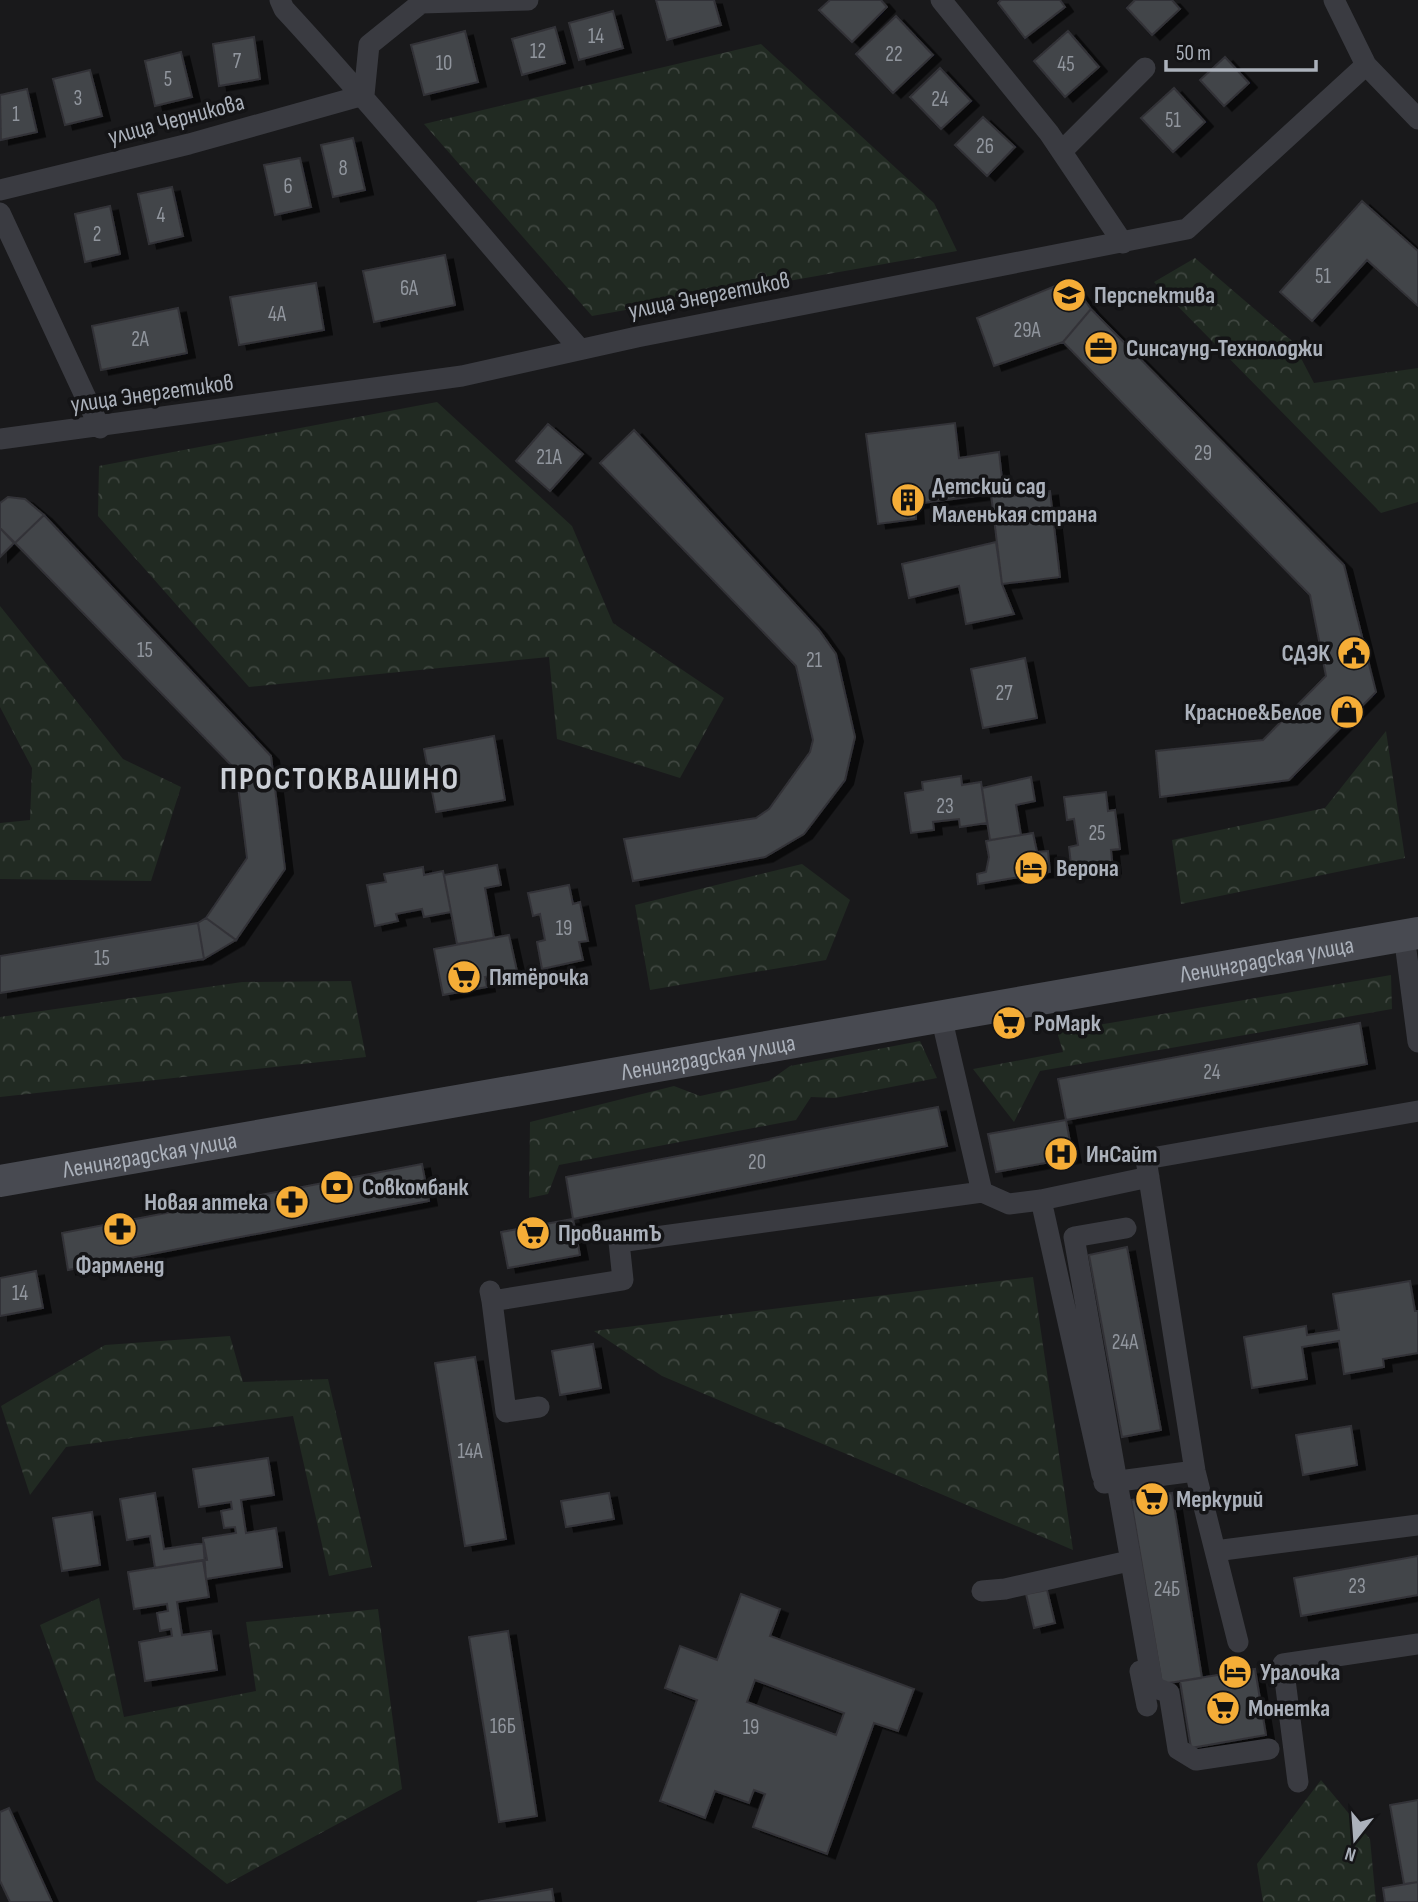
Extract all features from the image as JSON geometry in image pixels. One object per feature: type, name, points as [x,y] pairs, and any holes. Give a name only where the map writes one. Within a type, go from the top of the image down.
[{"type":"main road","name":"Ленинградская улица","points":[[0,1181],[1411,934]]},
{"type":"street","points":[[280,0],[284,9],[364,95],[465,218],[579,348]]},
{"type":"street","points":[[364,95],[369,45],[421,3],[528,0]]},
{"type":"street","points":[[941,0],[1062,151],[1123,243]]},
{"type":"street","points":[[1334,0],[1366,65],[1418,119]]},
{"type":"street","name":"улица Энергетиков","points":[[0,439],[100,428],[462,376],[579,348],[1187,229],[1366,65]]},
{"type":"street","points":[[1062,151],[1145,68]]},
{"type":"street","name":"улица Черникова","points":[[0,190],[189,144],[364,95]]},
{"type":"street","points":[[0,212],[100,428]]},
{"type":"street","points":[[1411,934],[1418,1042]]},
{"type":"street","points":[[941,1016],[982,1192]]},
{"type":"street","points":[[1238,1642],[1195,1471],[1146,1158],[1418,1111]]},
{"type":"street","points":[[539,1407],[506,1412],[491,1296],[623,1280],[619,1242],[982,1192],[1009,1204],[1041,1200],[1149,1177]]},
{"type":"street","points":[[1041,1200],[1110,1483],[1153,1687],[1168,1693],[1178,1749],[1196,1760],[1269,1749]]},
{"type":"street","points":[[1126,1228],[1074,1237],[1120,1563],[1147,1706]]},
{"type":"street","points":[[1110,1483],[1195,1471]]},
{"type":"street","points":[[1215,1551],[1418,1525]]},
{"type":"street","points":[[982,1591],[1005,1589],[1120,1563]]},
{"type":"street","points":[[1298,1782],[1283,1664],[1418,1644]]},
{"type":"green space","points":[[761,44],[934,203],[957,251],[592,316],[424,124]]},
{"type":"green space","points":[[1195,258],[1292,341],[1314,383],[1418,368],[1418,502],[1381,513],[1154,282]]},
{"type":"green space","points":[[437,402],[572,526],[613,623],[724,698],[680,778],[557,739],[549,657],[249,687],[98,516],[99,466]]},
{"type":"green space","points":[[0,606],[123,759],[181,787],[151,881],[0,879],[0,823],[30,820],[32,768],[0,707]]},
{"type":"green space","points":[[1386,731],[1405,858],[1181,904],[1172,840],[1325,808]]},
{"type":"green space","points":[[802,864],[850,900],[826,960],[650,990],[635,905]]},
{"type":"green space","points":[[1391,975],[1392,1009],[1040,1071],[1014,1122],[973,1069],[1063,1052],[1057,1032]]},
{"type":"green space","points":[[351,981],[366,1057],[0,1097],[0,1017],[242,982]]},
{"type":"green space","points":[[920,1041],[937,1078],[835,1098],[811,1097],[796,1120],[559,1165],[548,1194],[529,1198],[530,1122],[674,1086],[700,1096],[769,1081],[790,1066]]},
{"type":"green space","points":[[1033,1277],[1073,1550],[662,1376],[594,1331]]},
{"type":"green space","points":[[230,1336],[243,1382],[328,1379],[372,1567],[329,1576],[293,1416],[66,1447],[30,1495],[1,1406],[105,1345]]},
{"type":"green space","points":[[99,1598],[124,1717],[256,1691],[246,1622],[378,1609],[402,1789],[227,1884],[96,1780],[40,1625]]},
{"type":"green space","points":[[1321,1780],[1370,1839],[1376,1902],[1263,1902],[1257,1864]]},
{"type":"building","points":[[656,0],[714,0],[721,25],[667,40]]},
{"type":"building","points":[[830,0],[881,0],[887,7],[852,42],[819,10]]},
{"type":"building","points":[[1001,0],[1060,0],[1065,7],[1025,38],[998,3]]},
{"type":"building","points":[[1135,0],[1172,0],[1180,9],[1152,35],[1127,8]]},
{"type":"building","points":[[613,11],[623,48],[579,60],[569,23]]},
{"type":"building","points":[[896,16],[933,55],[893,93],[856,54]]},
{"type":"building","points":[[555,27],[565,63],[522,75],[512,39]]},
{"type":"building","points":[[465,31],[478,82],[424,95],[411,45]]},
{"type":"building","points":[[1068,31],[1099,67],[1065,97],[1034,61]]},
{"type":"building","points":[[254,37],[260,79],[219,86],[213,44]]},
{"type":"building","points":[[181,52],[192,97],[155,106],[145,61]]},
{"type":"building","points":[[1225,57],[1249,83],[1224,106],[1200,80]]},
{"type":"building","points":[[940,68],[971,101],[941,129],[910,97]]},
{"type":"building","points":[[90,70],[102,116],[65,125],[53,79]]},
{"type":"building","points":[[1174,88],[1205,122],[1173,152],[1141,118]]},
{"type":"building","points":[[27,89],[37,132],[1,140],[0,95]]},
{"type":"building","points":[[983,117],[1015,147],[987,176],[955,145]]},
{"type":"building","points":[[353,138],[365,190],[333,197],[321,145]]},
{"type":"building","points":[[300,158],[311,207],[275,215],[264,165]]},
{"type":"building","points":[[172,187],[183,236],[149,244],[138,194]]},
{"type":"building","points":[[1362,201],[1418,251],[1418,306],[1367,260],[1312,321],[1280,292]]},
{"type":"building","points":[[110,206],[120,254],[85,262],[75,214]]},
{"type":"building","points":[[445,255],[455,305],[374,322],[363,271]]},
{"type":"building","points":[[1070,280],[1091,309],[1063,342],[994,366],[977,318]]},
{"type":"building","points":[[316,283],[324,330],[239,345],[230,297]]},
{"type":"building","points":[[178,308],[187,353],[101,370],[92,326]]},
{"type":"building","points":[[1091,309],[1344,565],[1376,692],[1289,780],[1160,797],[1156,751],[1263,740],[1326,676],[1310,595],[1063,342]]},
{"type":"building","name":"Детский сад Маленькая страна","points":[[955,423],[959,458],[999,452],[1004,497],[1050,491],[1060,577],[1002,584],[991,494],[915,504],[916,519],[878,524],[866,434]]},
{"type":"building","points":[[548,424],[583,454],[550,491],[516,461]]},
{"type":"building","points":[[634,430],[819,630],[836,654],[855,737],[845,780],[804,834],[765,857],[633,881],[624,839],[756,818],[769,809],[810,752],[813,740],[796,666],[600,463]]},
{"type":"building","points":[[8,497],[25,499],[44,515],[15,543],[0,528],[0,503]]},
{"type":"building","points":[[44,515],[271,756],[285,869],[236,940],[206,918],[247,858],[236,770],[15,543]]},
{"type":"building","points":[[0,528],[14,543],[0,557]]},
{"type":"building","points":[[996,542],[1002,584],[1014,614],[966,624],[959,586],[909,598],[902,564]]},
{"type":"building","points":[[1025,658],[1037,718],[983,728],[971,669]]},
{"type":"building","points":[[494,736],[505,800],[436,812],[424,749]]},
{"type":"building","points":[[961,776],[962,785],[981,782],[987,823],[960,827],[959,819],[933,822],[934,830],[911,833],[905,793],[923,790],[922,782]]},
{"type":"building","points":[[1031,777],[1035,801],[1016,805],[1021,835],[990,840],[982,788]]},
{"type":"building","points":[[1106,792],[1108,811],[1115,810],[1120,849],[1111,850],[1113,869],[1072,873],[1069,847],[1078,845],[1074,819],[1067,820],[1064,797]]},
{"type":"building","points":[[1033,833],[1037,852],[1048,851],[1050,872],[978,884],[977,874],[986,872],[989,857],[986,841]]},
{"type":"building","points":[[497,865],[501,885],[485,888],[494,938],[457,944],[444,875]]},
{"type":"building","points":[[423,867],[424,875],[443,871],[451,912],[424,917],[422,909],[396,914],[398,921],[375,926],[367,885],[386,882],[384,874]]},
{"type":"building","points":[[569,885],[573,904],[580,902],[588,941],[579,942],[583,960],[542,969],[537,942],[545,940],[540,914],[533,916],[528,893]]},
{"type":"building","points":[[206,918],[236,940],[204,959],[198,923]]},
{"type":"building","points":[[198,923],[204,959],[0,993],[0,956]]},
{"type":"building","points":[[509,935],[517,971],[485,977],[487,987],[443,995],[434,949]]},
{"type":"building","points":[[1360,1023],[1367,1064],[1066,1120],[1058,1079]]},
{"type":"building","points":[[938,1107],[947,1146],[573,1219],[566,1177]]},
{"type":"building","points":[[1066,1120],[1073,1158],[996,1172],[988,1134]]},
{"type":"building","points":[[422,1164],[429,1201],[68,1270],[62,1233]]},
{"type":"building","points":[[573,1219],[580,1255],[508,1268],[501,1232]]},
{"type":"building","points":[[1127,1247],[1161,1430],[1122,1437],[1089,1255]]},
{"type":"building","points":[[36,1271],[43,1308],[0,1316],[0,1278]]},
{"type":"building","points":[[1410,1281],[1415,1311],[1418,1311],[1418,1353],[1383,1359],[1384,1367],[1344,1374],[1339,1341],[1302,1347],[1307,1379],[1252,1388],[1244,1337],[1306,1326],[1307,1335],[1339,1330],[1333,1294]]},
{"type":"building","points":[[593,1344],[601,1388],[560,1395],[552,1351]]},
{"type":"building","points":[[475,1357],[506,1539],[465,1546],[435,1363]]},
{"type":"building","points":[[1351,1426],[1357,1465],[1303,1475],[1296,1435]]},
{"type":"building","points":[[268,1458],[274,1495],[241,1500],[246,1533],[276,1528],[282,1567],[206,1579],[203,1538],[236,1533],[235,1527],[224,1528],[221,1511],[232,1509],[231,1502],[199,1507],[193,1469]]},
{"type":"building","points":[[155,1493],[164,1549],[204,1543],[207,1560],[155,1568],[150,1536],[127,1540],[120,1499]]},
{"type":"building","points":[[609,1493],[614,1519],[566,1527],[561,1501]]},
{"type":"building","points":[[1172,1493],[1202,1678],[1162,1684],[1131,1500]]},
{"type":"building","points":[[92,1512],[100,1565],[62,1571],[53,1518]]},
{"type":"building","points":[[1418,1556],[1418,1595],[1301,1616],[1294,1578]]},
{"type":"building","points":[[203,1560],[209,1597],[177,1602],[182,1635],[211,1631],[217,1670],[145,1681],[139,1642],[172,1636],[171,1629],[160,1631],[157,1613],[168,1611],[167,1604],[134,1609],[128,1572]]},
{"type":"building","points":[[1047,1590],[1055,1623],[1034,1628],[1026,1594]]},
{"type":"building","points":[[741,1594],[780,1609],[770,1636],[914,1689],[898,1731],[874,1723],[827,1854],[753,1827],[765,1794],[754,1790],[749,1803],[715,1791],[705,1818],[660,1801],[697,1700],[665,1688],[680,1646],[717,1660]],"holes":[[[755,1680],[844,1713],[836,1735],[747,1702]]]},
{"type":"building","points":[[508,1631],[537,1816],[499,1822],[469,1637]]},
{"type":"building","name":"Монетка","points":[[1255,1669],[1266,1735],[1191,1748],[1180,1681]]},
{"type":"building","points":[[1418,1800],[1418,1882],[1404,1884],[1390,1805]]},
{"type":"building","points":[[9,1808],[52,1902],[10,1902],[0,1881],[0,1812]]},
{"type":"building","points":[[1418,1882],[1418,1902],[1385,1902],[1383,1888]]},
{"type":"building","points":[[552,1889],[554,1902],[477,1902]]},
{"type":"place","name":"Перспектива","points":[[1069,295]]},
{"type":"place","name":"Синсаунд-Технолоджи","points":[[1101,348]]},
{"type":"place","name":"Детский сад Маленькая страна","points":[[908,500]]},
{"type":"place","name":"СДЭК","points":[[1354,653]]},
{"type":"place","name":"Красное&Белое","points":[[1347,712]]},
{"type":"place","name":"Верона","points":[[1031,868]]},
{"type":"place","name":"Пятёрочка","points":[[464,977]]},
{"type":"place","name":"РоМарк","points":[[1009,1023]]},
{"type":"place","name":"ИнСайт","points":[[1061,1154]]},
{"type":"place","name":"Совкомбанк","points":[[337,1187]]},
{"type":"place","name":"Новая аптека","points":[[292,1202]]},
{"type":"place","name":"Фармленд","points":[[120,1229]]},
{"type":"place","name":"ПровиантЪ","points":[[533,1233]]},
{"type":"place","name":"Меркурий","points":[[1152,1499]]},
{"type":"place","name":"Уралочка","points":[[1235,1672]]},
{"type":"place","name":"Монетка","points":[[1223,1708]]},
{"type":"district","name":"ПРОСТОКВАШИНО","points":[[340,778]]}]
